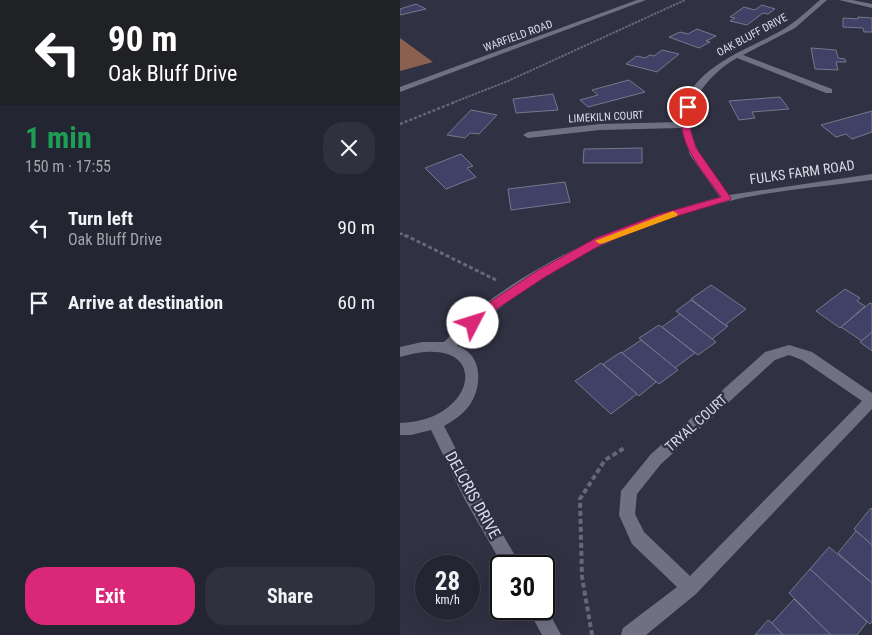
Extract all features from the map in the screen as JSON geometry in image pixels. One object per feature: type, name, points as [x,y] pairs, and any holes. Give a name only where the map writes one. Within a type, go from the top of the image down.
[{"type":"street","name":"WARFIELD ROAD","points":[[400,90],[643,0]]},
{"type":"street","name":"OAK BLUFF DRIVE","points":[[684,125],[688,107],[699,84],[716,67],[798,23],[824,0]]},
{"type":"street","points":[[842,0],[872,6]]},
{"type":"street","points":[[736,55],[829,91]]},
{"type":"street","points":[[684,125],[692,148],[726,198]]},
{"type":"street","name":"LIMEKILN COURT","points":[[528,135],[600,127],[684,125]]},
{"type":"street","name":"FULKS FARM ROAD","points":[[447,347],[485,311],[516,290],[600,241],[660,218],[726,198],[872,177]]},
{"type":"street","points":[[400,352],[425,344],[447,347],[464,357],[468,363],[472,379],[467,396],[455,411],[435,424],[413,430],[400,429]]},
{"type":"street","name":"TRYAL COURT","points":[[630,635],[690,588],[872,400],[807,356],[789,350],[770,356],[656,459],[629,491],[627,515],[638,538],[690,588]]},
{"type":"street","name":"DELCRIS DRIVE","points":[[435,424],[471,495],[506,555]]},
{"type":"street","points":[[543,620],[552,635]]},
{"type":"path","points":[[400,124],[508,81],[685,0]]},
{"type":"path","points":[[400,233],[516,290]]},
{"type":"path","points":[[592,635],[582,577],[580,499],[605,460],[626,447]]},
{"type":"shaded area","points":[[400,38],[433,62],[400,71]]},
{"type":"building","points":[[416,4],[426,9],[400,15],[400,9]]},
{"type":"building","points":[[762,5],[775,9],[768,14],[763,13],[747,25],[730,21],[735,18],[730,17],[744,7],[755,10]]},
{"type":"building","points":[[858,17],[872,18],[872,32],[864,32],[863,28],[843,27],[843,18],[858,19]]},
{"type":"building","points":[[697,29],[716,36],[706,41],[710,42],[699,48],[669,37],[680,32],[688,34]]},
{"type":"building","points":[[811,48],[836,50],[838,58],[845,59],[846,62],[836,62],[838,70],[815,69]]},
{"type":"building","points":[[662,50],[679,54],[657,72],[626,64],[637,56],[645,58],[650,55],[654,56]]},
{"type":"building","points":[[629,80],[645,92],[588,107],[580,100],[598,95],[592,90]]},
{"type":"building","points":[[553,94],[558,110],[516,113],[513,99]]},
{"type":"building","points":[[780,97],[789,109],[752,112],[755,118],[739,120],[729,101]]},
{"type":"building","points":[[471,110],[497,115],[479,134],[470,133],[465,138],[447,135]]},
{"type":"building","points":[[872,111],[872,132],[852,139],[846,134],[836,137],[821,125]]},
{"type":"building","points":[[642,148],[642,163],[583,163],[584,149]]},
{"type":"building","points":[[461,154],[473,166],[467,168],[476,177],[446,189],[425,168]]},
{"type":"building","points":[[565,182],[570,202],[511,210],[508,189]]},
{"type":"building","points":[[711,285],[746,309],[725,325],[691,299]]},
{"type":"building","points":[[845,289],[860,298],[857,301],[865,306],[840,328],[816,311]]},
{"type":"building","points":[[691,300],[728,326],[712,339],[676,311]]},
{"type":"building","points":[[870,303],[872,304],[872,332],[862,341],[841,327]]},
{"type":"building","points":[[680,314],[716,342],[698,355],[662,327]]},
{"type":"building","points":[[659,325],[695,353],[675,368],[639,338]]},
{"type":"building","points":[[872,332],[872,351],[860,342]]},
{"type":"building","points":[[641,340],[678,370],[659,384],[622,353]]},
{"type":"building","points":[[621,352],[656,382],[639,396],[603,364]]},
{"type":"building","points":[[601,363],[637,394],[611,414],[575,381]]},
{"type":"building","points":[[872,509],[872,545],[854,529]]},
{"type":"building","points":[[856,531],[872,545],[872,583],[838,553]]},
{"type":"building","points":[[829,547],[872,583],[872,622],[870,624],[810,569]]},
{"type":"building","points":[[810,569],[867,622],[857,635],[831,635],[789,593]]},
{"type":"building","points":[[794,599],[831,635],[783,635],[772,623]]},
{"type":"building","points":[[768,620],[772,623],[783,635],[755,635]]},
{"type":"slow traffic","points":[[600,241],[673,214]]},
{"type":"route","points":[[473,323],[485,311],[541,274],[600,241],[660,218],[726,198],[692,148],[684,125],[688,107]]}]
